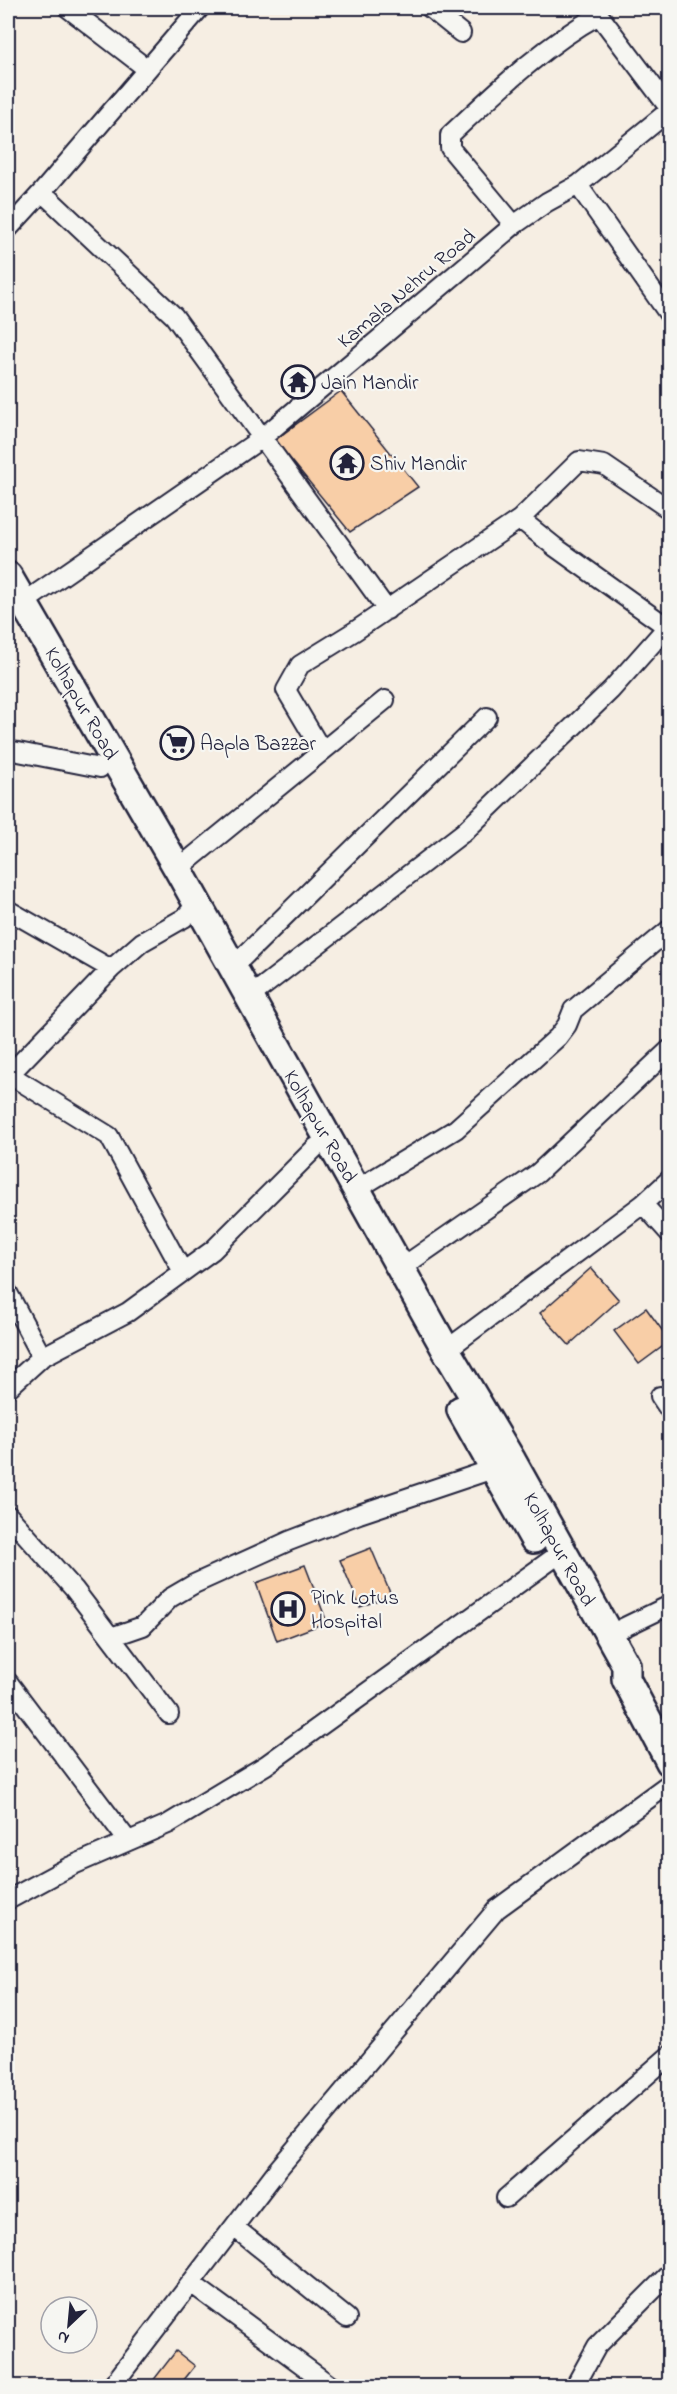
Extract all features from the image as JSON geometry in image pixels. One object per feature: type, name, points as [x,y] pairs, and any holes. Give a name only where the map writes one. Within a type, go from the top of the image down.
[{"type":"main road","name":"Kolhapur Road","points":[[8,576],[15,605],[84,733],[100,768],[143,840],[190,911],[232,968],[446,1350],[612,1670],[626,1679],[669,1762]]},
{"type":"main road","name":"Kolhapur Road","points":[[15,605],[178,869],[190,911],[316,1147],[493,1469],[608,1635],[627,1665],[626,1679]]},
{"type":"street","points":[[68,8],[146,68]]},
{"type":"street","points":[[8,229],[200,8]]},
{"type":"street","points":[[430,8],[461,33]]},
{"type":"street","points":[[514,225],[450,148],[450,135],[513,77],[580,25],[594,11],[669,110]]},
{"type":"street","name":"Kamala Nehru Road","points":[[15,605],[262,438],[514,225],[547,202],[578,185],[669,110]]},
{"type":"street","points":[[578,185],[662,291],[669,316]]},
{"type":"street","points":[[42,192],[174,316],[387,610]]},
{"type":"street","points":[[322,751],[286,690],[300,664],[387,610],[520,519],[579,461],[604,465],[669,510]]},
{"type":"street","points":[[248,998],[464,832],[611,690],[668,628],[520,519]]},
{"type":"street","points":[[178,869],[385,700]]},
{"type":"street","points":[[232,968],[487,717]]},
{"type":"street","points":[[8,750],[100,768]]},
{"type":"street","points":[[8,910],[111,969]]},
{"type":"street","points":[[183,1272],[108,1136],[9,1075],[111,969],[142,942],[190,911]]},
{"type":"street","points":[[357,1189],[456,1129],[558,1037],[567,1025],[573,1010],[669,928]]},
{"type":"street","points":[[400,1268],[538,1173],[669,1050]]},
{"type":"street","points":[[8,1388],[42,1357],[128,1312],[213,1250],[316,1147]]},
{"type":"street","points":[[446,1350],[643,1204],[669,1179]]},
{"type":"street","points":[[643,1204],[669,1234]]},
{"type":"street","points":[[8,1293],[42,1357]]},
{"type":"street","points":[[111,1637],[143,1626],[170,1598],[194,1584],[289,1541],[359,1514],[493,1469]]},
{"type":"street","points":[[8,1515],[74,1589],[169,1714]]},
{"type":"street","points":[[8,1900],[71,1866],[168,1824],[266,1765],[555,1557]]},
{"type":"street","points":[[608,1635],[669,1605]]},
{"type":"street","points":[[8,1682],[128,1841]]},
{"type":"street","points":[[112,2386],[278,2169],[497,1909],[669,1783]]},
{"type":"street","points":[[506,2198],[669,2055]]},
{"type":"street","points":[[234,2227],[347,2318]]},
{"type":"street","points":[[575,2386],[597,2346],[669,2273]]},
{"type":"street","points":[[191,2283],[331,2386]]},
{"type":"building","name":"Shiv Mandir","points":[[341,391],[418,487],[350,532],[275,440]]},
{"type":"building","points":[[591,1268],[619,1300],[569,1345],[540,1313]]},
{"type":"building","points":[[646,1308],[670,1341],[639,1364],[614,1331]]},
{"type":"building","points":[[371,1548],[391,1595],[360,1607],[340,1560]]},
{"type":"building","points":[[305,1565],[327,1622],[277,1641],[256,1583]]},
{"type":"building","points":[[176,2351],[195,2366],[179,2386],[158,2386],[152,2382]]},
{"type":"place","name":"Jain Mandir","points":[[298,382]]},
{"type":"place","name":"Shiv Mandir","points":[[347,463]]},
{"type":"place","name":"Aapla Bazzar","points":[[177,743]]},
{"type":"place","name":"Pink Lotus Hospital","points":[[288,1609]]}]
